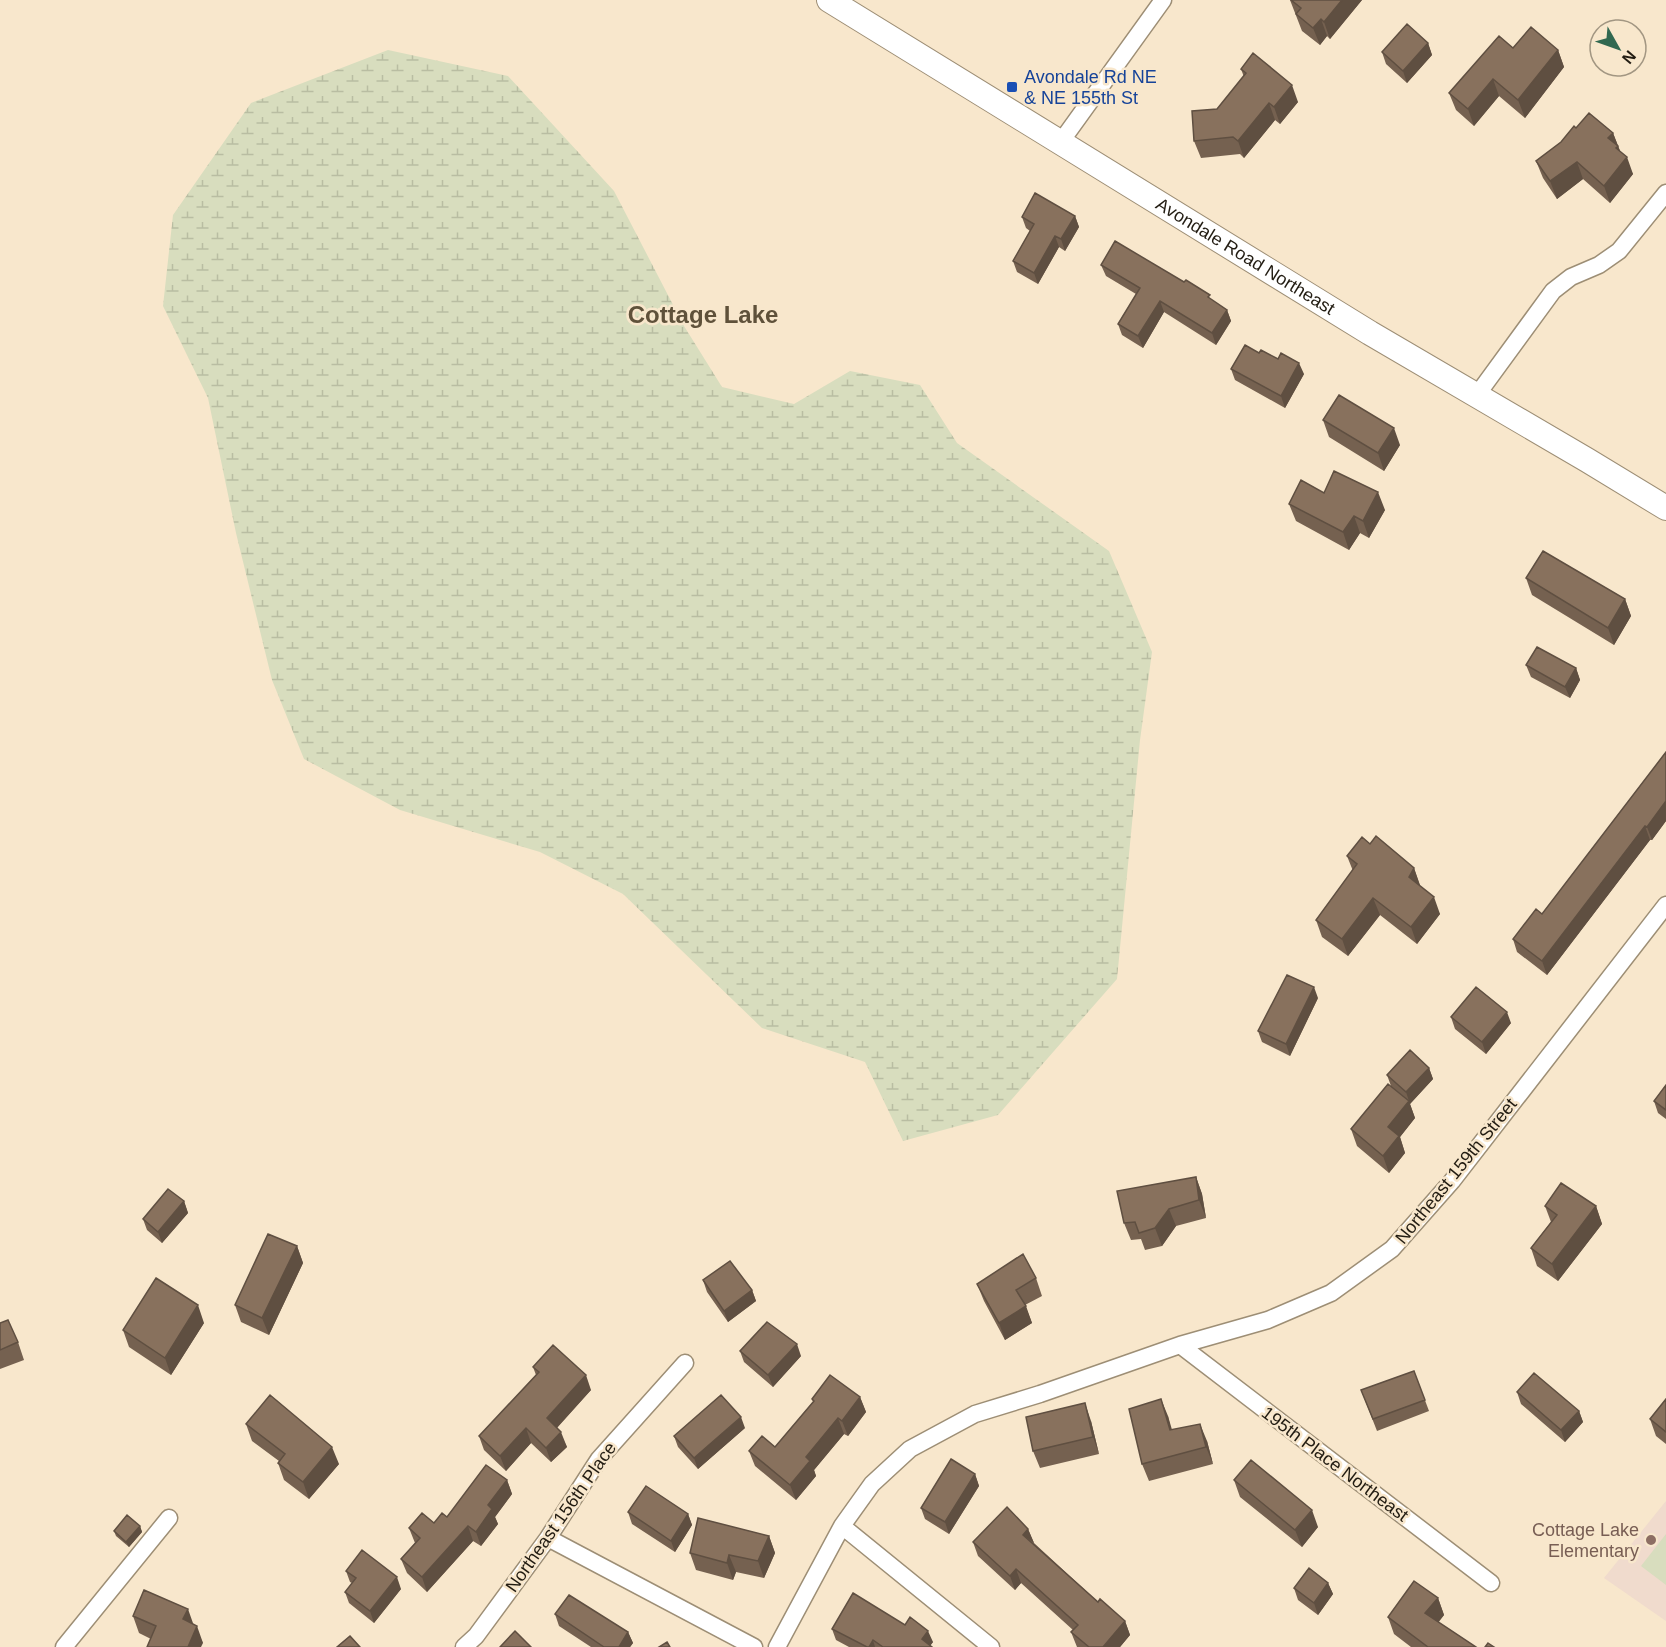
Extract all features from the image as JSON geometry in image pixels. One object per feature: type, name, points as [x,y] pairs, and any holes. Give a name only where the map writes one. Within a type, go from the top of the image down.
[{"type":"main road","name":"Avondale Road Northeast","points":[[829,0],[1370,333],[1666,508]]},
{"type":"street","points":[[1060,143],[1163,0]]},
{"type":"street","points":[[1477,395],[1553,291],[1571,277],[1599,265],[1619,251],[1666,193]]},
{"type":"street","name":"Northeast 159th Street","points":[[777,1647],[842,1526],[872,1484],[910,1449],[975,1414],[1180,1345],[1268,1320],[1331,1293],[1392,1249],[1452,1181],[1666,905]]},
{"type":"street","name":"195th Place Northeast","points":[[1180,1345],[1491,1583]]},
{"type":"street","name":"Northeast 156th Place","points":[[465,1647],[476,1636],[548,1538],[599,1459],[685,1363]]},
{"type":"street","points":[[64,1647],[169,1518]]},
{"type":"street","points":[[842,1526],[991,1647]]},
{"type":"street","points":[[548,1538],[754,1647]]},
{"type":"shaded area","name":"Cottage Lake Elementary","points":[[1666,1501],[1666,1621],[1604,1578]]},
{"type":"green space","points":[[388,50],[508,76],[614,191],[684,326],[722,387],[794,404],[850,371],[920,385],[957,443],[1109,551],[1152,652],[1140,740],[1117,979],[998,1115],[903,1141],[865,1062],[762,1028],[623,894],[540,852],[400,810],[304,759],[272,680],[236,533],[208,398],[163,306],[173,215],[251,103]]},
{"type":"green space","points":[[1666,1534],[1666,1585],[1641,1566]]},
{"type":"building","points":[[1291,0],[1342,0],[1324,22],[1321,19],[1313,28],[1296,14],[1301,8]]},
{"type":"building","points":[[1407,24],[1428,43],[1403,71],[1382,52]]},
{"type":"building","points":[[1531,27],[1558,50],[1518,100],[1493,79],[1468,109],[1449,93],[1499,36],[1513,48]]},
{"type":"building","points":[[1253,53],[1292,85],[1274,107],[1269,103],[1238,141],[1233,137],[1194,141],[1192,111],[1217,109],[1246,73],[1241,69]]},
{"type":"building","points":[[1589,113],[1613,133],[1608,138],[1627,157],[1604,186],[1577,162],[1550,181],[1536,161],[1561,142]]},
{"type":"building","points":[[1035,193],[1075,216],[1061,239],[1055,236],[1034,273],[1013,261],[1034,224],[1022,217]]},
{"type":"building","points":[[1115,241],[1184,282],[1186,280],[1210,295],[1208,297],[1227,310],[1212,333],[1160,301],[1138,336],[1118,324],[1140,288],[1101,265]]},
{"type":"building","points":[[1245,345],[1259,353],[1261,350],[1278,359],[1281,353],[1299,363],[1281,396],[1231,369]]},
{"type":"building","points":[[1339,395],[1394,428],[1378,453],[1323,420]]},
{"type":"building","points":[[1334,471],[1378,492],[1363,521],[1354,516],[1343,532],[1289,504],[1301,480],[1324,493]]},
{"type":"building","points":[[1543,551],[1625,599],[1608,628],[1526,578]]},
{"type":"building","points":[[1537,647],[1576,668],[1565,687],[1526,665]]},
{"type":"building","points":[[1666,752],[1666,801],[1542,961],[1513,939],[1536,909],[1542,914]]},
{"type":"building","points":[[1376,836],[1414,868],[1409,877],[1434,897],[1411,927],[1373,898],[1342,939],[1316,920],[1357,864],[1347,856],[1362,837],[1370,844]]},
{"type":"building","points":[[1287,975],[1314,987],[1286,1044],[1258,1031]]},
{"type":"building","points":[[1476,987],[1507,1012],[1482,1042],[1451,1017]]},
{"type":"building","points":[[1410,1050],[1429,1068],[1406,1092],[1387,1075]]},
{"type":"building","points":[[1388,1084],[1409,1101],[1388,1127],[1399,1136],[1383,1156],[1351,1129]]},
{"type":"building","points":[[1666,1085],[1666,1110],[1654,1101]]},
{"type":"building","points":[[1196,1177],[1199,1200],[1169,1209],[1155,1228],[1139,1233],[1135,1222],[1124,1223],[1117,1191]]},
{"type":"building","points":[[1561,1183],[1596,1206],[1552,1264],[1531,1248],[1557,1215],[1545,1206]]},
{"type":"building","points":[[168,1189],[184,1201],[158,1232],[143,1219]]},
{"type":"building","points":[[268,1234],[297,1246],[262,1318],[235,1305]]},
{"type":"building","points":[[1023,1254],[1036,1278],[1016,1290],[1026,1306],[999,1323],[977,1284]]},
{"type":"building","points":[[730,1261],[752,1290],[724,1311],[703,1280]]},
{"type":"building","points":[[156,1278],[198,1305],[165,1358],[123,1330]]},
{"type":"building","points":[[8,1320],[18,1342],[0,1350],[0,1323]]},
{"type":"building","points":[[767,1322],[797,1344],[768,1375],[740,1351]]},
{"type":"building","points":[[553,1345],[586,1375],[547,1418],[561,1432],[546,1448],[526,1428],[500,1456],[479,1436],[539,1372],[533,1367]]},
{"type":"building","points":[[1414,1371],[1425,1400],[1373,1419],[1361,1390]]},
{"type":"building","points":[[1534,1373],[1579,1411],[1561,1430],[1517,1392]]},
{"type":"building","points":[[830,1375],[860,1397],[842,1421],[838,1418],[806,1457],[810,1461],[790,1485],[749,1451],[762,1436],[775,1447],[814,1401],[812,1399]]},
{"type":"building","points":[[270,1395],[332,1447],[303,1482],[278,1463],[285,1454],[246,1424]]},
{"type":"building","points":[[721,1395],[741,1417],[694,1458],[674,1436]]},
{"type":"building","points":[[1161,1399],[1170,1430],[1200,1424],[1206,1447],[1142,1464],[1129,1409]]},
{"type":"building","points":[[1666,1399],[1666,1432],[1650,1419]]},
{"type":"building","points":[[1085,1403],[1093,1437],[1033,1451],[1026,1417]]},
{"type":"building","points":[[951,1459],[975,1474],[945,1522],[921,1508]]},
{"type":"building","points":[[1251,1460],[1312,1510],[1295,1530],[1234,1480]]},
{"type":"building","points":[[486,1465],[507,1480],[488,1505],[492,1509],[476,1532],[468,1526],[422,1577],[401,1559],[420,1538],[409,1528],[422,1513],[434,1523],[442,1513],[447,1517]]},
{"type":"building","points":[[646,1486],[688,1514],[671,1541],[628,1512]]},
{"type":"building","points":[[1007,1507],[1028,1529],[1023,1535],[1098,1602],[1100,1599],[1125,1621],[1103,1647],[1089,1647],[1071,1632],[1078,1625],[1016,1569],[1010,1576],[973,1542]]},
{"type":"building","points":[[127,1515],[140,1526],[126,1542],[114,1531]]},
{"type":"building","points":[[698,1518],[769,1536],[758,1561],[729,1555],[727,1563],[690,1553]]},
{"type":"building","points":[[362,1550],[397,1577],[370,1611],[345,1592],[356,1578],[346,1571]]},
{"type":"building","points":[[1309,1568],[1328,1583],[1314,1603],[1294,1588]]},
{"type":"building","points":[[1414,1581],[1438,1598],[1425,1613],[1476,1647],[1428,1647],[1388,1617]]},
{"type":"building","points":[[144,1590],[188,1609],[183,1619],[197,1626],[188,1647],[147,1647],[156,1626],[133,1616]]},
{"type":"building","points":[[853,1593],[905,1625],[910,1617],[928,1631],[922,1639],[932,1647],[883,1647],[873,1640],[867,1647],[832,1629]]},
{"type":"building","points":[[569,1595],[628,1632],[619,1647],[604,1647],[555,1614]]},
{"type":"building","points":[[515,1631],[531,1647],[500,1647]]},
{"type":"building","points":[[350,1636],[360,1647],[337,1647]]},
{"type":"building","points":[[667,1642],[670,1647],[659,1647]]},
{"type":"place","name":"Avondale Rd NE & NE 155th St","points":[[1012,87]]},
{"type":"place","name":"Cottage Lake Elementary","points":[[1651,1540]]},
{"type":"district","name":"Cottage Lake","points":[[703,315]]}]
